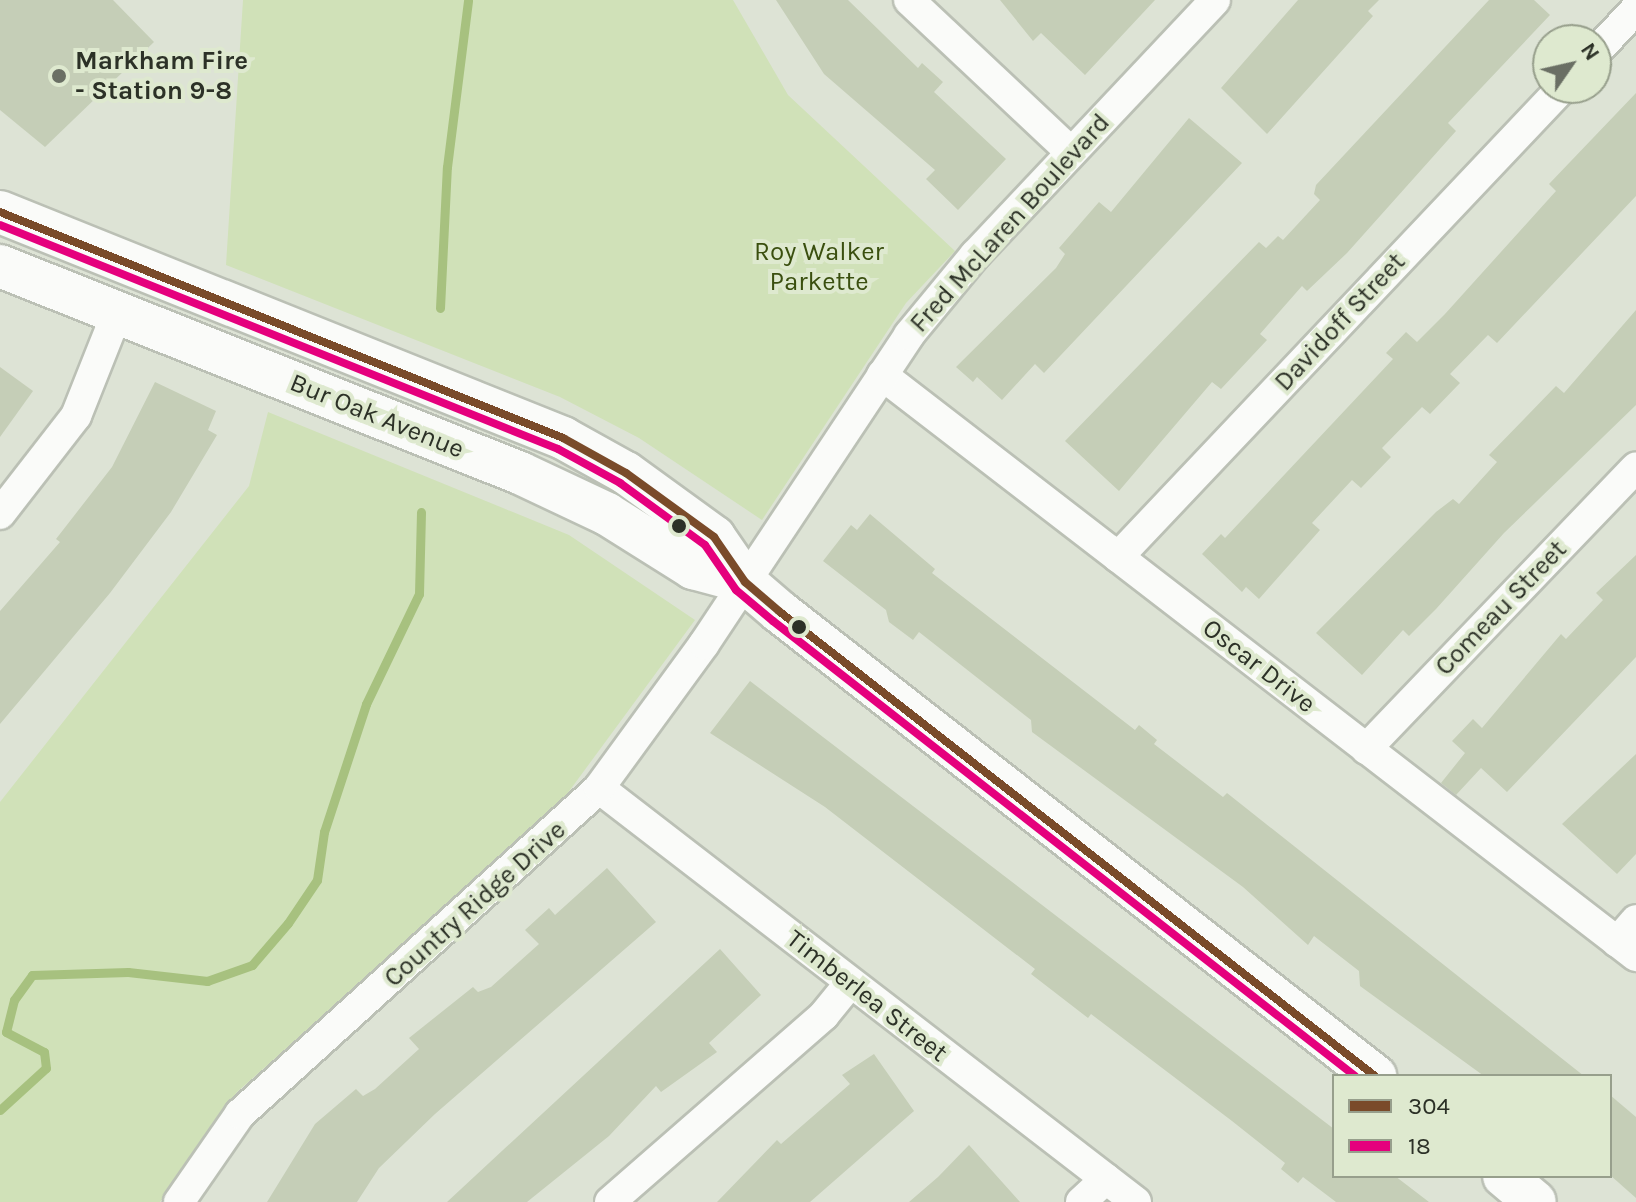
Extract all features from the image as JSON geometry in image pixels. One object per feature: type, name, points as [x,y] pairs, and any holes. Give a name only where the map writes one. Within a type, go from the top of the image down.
[{"type":"street","points":[[909,0],[1071,152]]},
{"type":"street","name":"Fred McLaren Boulevard","points":[[745,582],[882,375],[944,290],[1215,0]]},
{"type":"street","points":[[1612,35],[1636,9]]},
{"type":"street","name":"Davidoff Street","points":[[1118,557],[1547,104]]},
{"type":"street","name":"Bur Oak Avenue","points":[[0,212],[574,443],[714,537],[745,582],[1372,1074]]},
{"type":"street","name":"Bur Oak Avenue","points":[[0,266],[532,478],[607,514],[693,568],[745,582]]},
{"type":"street","points":[[0,514],[76,416],[117,313]]},
{"type":"street","name":"Oscar Drive","points":[[882,375],[1366,749],[1630,939]]},
{"type":"street","name":"Comeau Street","points":[[1366,749],[1636,467]]},
{"type":"street","name":"Country Ridge Drive","points":[[179,1202],[240,1114],[599,788],[745,582]]},
{"type":"street","name":"Timberlea Street","points":[[599,788],[1136,1202]]},
{"type":"street","points":[[610,1202],[824,1015],[850,983]]},
{"type":"street","points":[[1081,1202],[1106,1179]]},
{"type":"green space","name":"Roy Walker Parkette","points":[[243,0],[733,0],[788,95],[955,251],[906,303],[762,520],[639,438],[560,397],[226,265]]},
{"type":"green space","points":[[268,412],[569,535],[695,620],[556,809],[237,1092],[160,1202],[0,1202],[0,802],[249,486]]},
{"type":"building","name":"Markham Fire - Station 9-8","points":[[0,0],[113,0],[154,42],[45,147],[0,110]]},
{"type":"building","points":[[776,0],[848,0],[918,68],[922,63],[943,82],[934,92],[1006,159],[958,210],[926,179],[935,170],[824,74]]},
{"type":"building","points":[[1000,0],[1155,0],[1085,75],[1041,33],[1033,41]]},
{"type":"building","points":[[1298,0],[1379,0],[1368,11],[1373,16],[1267,134],[1221,88]]},
{"type":"building","points":[[1489,0],[1534,0],[1550,15],[1542,24],[1532,24],[1532,34],[1448,123],[1456,131],[1347,253],[1307,291],[1302,286],[1260,334],[1267,340],[1221,389],[1212,382],[1119,491],[1065,441],[1259,242],[1266,248],[1278,236],[1283,240],[1320,200],[1314,194],[1316,185]]},
{"type":"building","points":[[1636,93],[1636,196],[1497,343],[1488,335],[1450,374],[1460,383],[1430,414],[1422,407],[1382,448],[1391,457],[1361,488],[1352,480],[1312,523],[1320,530],[1259,599],[1246,587],[1242,592],[1202,554],[1221,534],[1225,538],[1393,359],[1386,353],[1406,332],[1417,342],[1445,314],[1556,191],[1549,184]]},
{"type":"building","points":[[1189,118],[1242,163],[1044,373],[1035,364],[1002,400],[977,377],[973,382],[956,367],[1056,268],[1065,254],[1059,248],[1099,202],[1111,212]]},
{"type":"building","points":[[1636,310],[1636,405],[1504,533],[1409,636],[1403,630],[1362,675],[1316,633],[1436,512],[1453,499],[1459,504],[1497,462],[1489,455],[1556,386],[1564,393]]},
{"type":"building","points":[[0,367],[33,391],[0,437]]},
{"type":"building","points":[[155,382],[216,411],[208,430],[217,435],[171,512],[110,593],[0,724],[0,611],[60,542],[56,539],[112,467]]},
{"type":"building","points":[[870,514],[935,569],[932,573],[1135,730],[1139,725],[1157,740],[1154,744],[1223,797],[1227,793],[1581,1074],[1481,1074],[1360,986],[1359,971],[1314,936],[1308,945],[1243,887],[1032,732],[1031,720],[919,632],[913,640],[889,622],[886,610],[823,561],[851,525],[857,530]]},
{"type":"building","points":[[1636,555],[1636,657],[1507,792],[1481,768],[1456,795],[1441,783],[1465,753],[1452,741],[1473,719],[1482,728],[1561,634],[1566,639],[1603,600],[1596,593]]},
{"type":"building","points":[[750,681],[1332,1127],[1332,1178],[1398,1178],[1429,1202],[1336,1202],[1303,1177],[1298,1183],[1281,1169],[1285,1163],[1091,1014],[1088,1018],[1031,974],[1035,969],[825,807],[710,733]]},
{"type":"building","points":[[1636,754],[1636,854],[1617,874],[1562,824]]},
{"type":"building","points":[[607,868],[656,922],[435,1114],[379,1168],[357,1202],[267,1202],[315,1124],[356,1089],[363,1096],[375,1089],[419,1049],[409,1038],[473,987],[478,992],[491,987],[539,944],[525,930],[549,908],[555,915]]},
{"type":"building","points":[[720,949],[761,995],[709,1043],[717,1052],[661,1092],[656,1086],[609,1136],[527,1202],[447,1202]]},
{"type":"building","points":[[874,1054],[914,1111],[810,1202],[717,1202],[777,1140],[781,1144],[850,1084],[842,1075]]},
{"type":"building","points":[[1612,1097],[1636,1117],[1636,1198],[1612,1177]]},
{"type":"building","points":[[969,1145],[1020,1202],[909,1202],[938,1177]]},
{"type":"waterway","points":[[440,308],[447,167],[468,0]]},
{"type":"waterway","points":[[0,1110],[46,1068],[44,1052],[6,1032],[14,1000],[32,975],[128,972],[207,981],[252,965],[288,923],[317,880],[324,832],[366,704],[419,594],[421,512]]},
{"type":"transit line","name":"304","points":[[0,212],[563,438],[626,473],[714,537],[745,582],[780,612],[1372,1074]]},
{"type":"transit line","name":"18","points":[[0,225],[558,449],[620,483],[705,545],[736,590],[773,621],[1352,1074]]},
{"type":"place","name":"Markham Fire - Station 9-8","points":[[59,76]]}]
